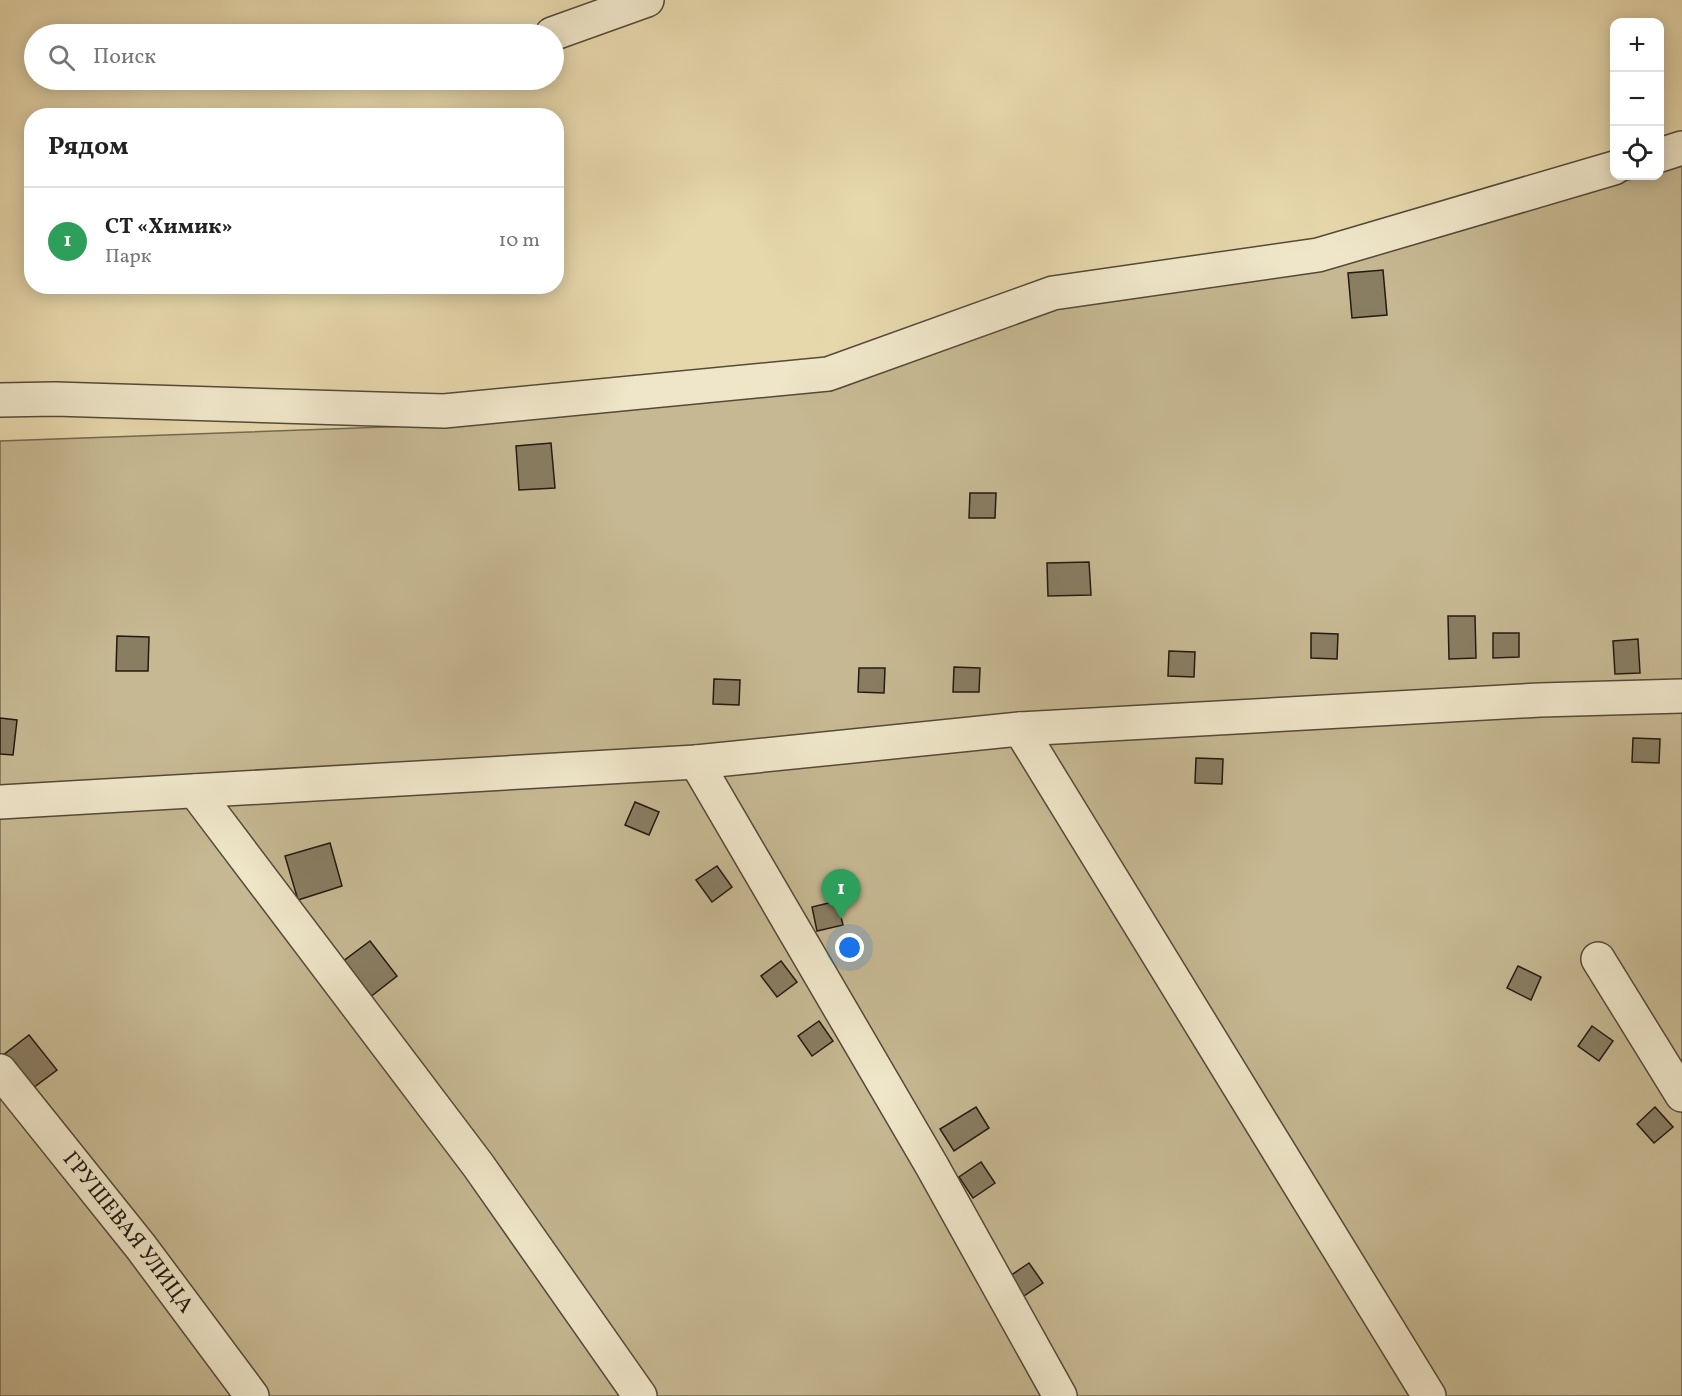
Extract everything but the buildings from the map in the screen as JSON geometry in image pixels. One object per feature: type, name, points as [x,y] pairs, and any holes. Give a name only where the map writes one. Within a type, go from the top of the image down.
[{"type":"street","points":[[564,30],[647,0]]},
{"type":"street","points":[[1664,153],[1682,148]]},
{"type":"street","points":[[0,399],[444,411],[828,374],[1053,293],[1318,255],[1610,169]]},
{"type":"street","points":[[0,802],[696,762],[1020,729],[1540,700],[1682,696]]},
{"type":"street","points":[[1020,729],[1429,1396]]},
{"type":"street","points":[[696,762],[932,1166],[1060,1396]]},
{"type":"street","points":[[195,791],[478,1165],[640,1396]]},
{"type":"street","points":[[1598,959],[1682,1095]]},
{"type":"street","name":"ГРУШЕВАЯ УЛИЦА","points":[[0,1071],[141,1247],[252,1396]]},
{"type":"shaded area","points":[[1682,164],[1682,1396],[0,1396],[0,441],[440,425],[840,388],[1065,303],[1317,270],[1629,180],[1664,180],[1664,170]]},
{"type":"place","name":"СТ «Химик»","points":[[841,919]]}]
